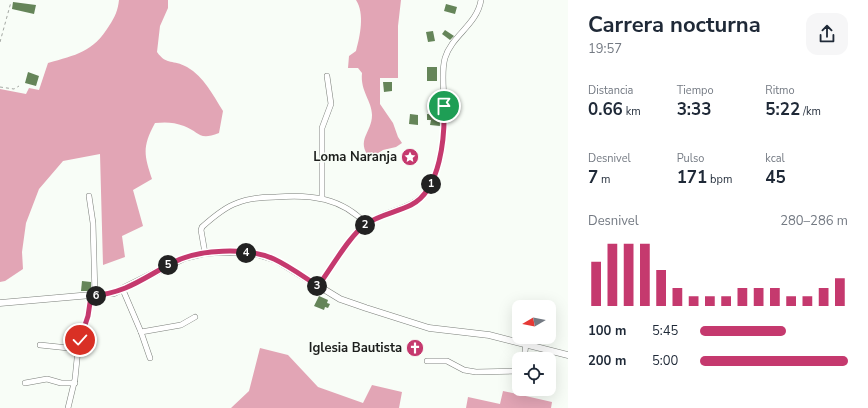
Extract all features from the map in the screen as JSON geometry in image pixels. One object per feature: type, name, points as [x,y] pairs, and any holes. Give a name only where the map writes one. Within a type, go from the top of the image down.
[{"type":"main road","points":[[0,303],[93,296],[123,290],[174,262],[205,253],[239,252],[266,256],[276,260],[318,286],[350,303],[429,328],[484,334],[512,341]]},
{"type":"main road","points":[[526,344],[568,355]]},
{"type":"street","points":[[318,286],[354,236],[366,224],[416,202],[425,194],[434,178],[438,166],[444,126],[443,73],[445,59],[454,43],[475,18],[481,0]]},
{"type":"street","points":[[322,197],[322,122],[330,110],[331,104],[327,76]]},
{"type":"street","points":[[68,408],[75,383],[78,349],[93,296],[94,230],[89,196]]},
{"type":"street","points":[[205,253],[201,230],[202,227],[236,203],[258,198],[281,196],[322,197],[347,208],[366,224]]},
{"type":"street","points":[[123,290],[141,332],[150,358]]},
{"type":"street","points":[[141,332],[180,325],[195,317]]},
{"type":"street","points":[[525,352],[526,344]]},
{"type":"street","points":[[40,345],[78,349]]},
{"type":"street","points":[[428,361],[447,362],[464,370],[481,373],[512,371]]},
{"type":"street","points":[[25,383],[46,379],[61,383],[75,383]]},
{"type":"path","points":[[0,42],[11,2]]},
{"type":"path","points":[[0,87],[14,89],[19,86]]},
{"type":"shaded area","points":[[119,0],[168,0],[168,8],[160,26],[157,52],[167,61],[182,65],[193,71],[208,87],[223,111],[219,133],[203,136],[189,128],[177,124],[166,122],[155,123],[146,145],[147,164],[152,179],[133,190],[143,226],[122,236],[125,257],[103,265],[100,154],[63,161],[39,189],[26,223],[22,252],[23,269],[5,281],[0,282],[0,89],[26,94],[29,88],[39,90],[48,63],[75,55],[97,42],[113,20]]},
{"type":"shaded area","points":[[356,0],[401,0],[398,26],[398,78],[380,78],[380,104],[393,123],[402,143],[396,147],[383,150],[370,158],[366,152],[364,141],[370,127],[372,115],[370,105],[364,91],[362,73],[358,68],[348,68],[349,56],[356,51],[361,25],[359,6]]},
{"type":"shaded area","points":[[260,348],[288,355],[318,387],[363,403],[372,385],[402,392],[399,408],[231,408],[249,391]]},
{"type":"shaded area","points":[[503,391],[512,393],[512,396],[525,396],[552,402],[551,408],[466,408],[468,397],[500,404]]},
{"type":"building","points":[[13,2],[36,5],[34,14],[12,9]]},
{"type":"building","points":[[446,4],[457,7],[455,14],[444,11]]},
{"type":"building","points":[[445,30],[454,36],[450,40],[442,34]]},
{"type":"building","points":[[433,31],[435,41],[428,42],[426,32]]},
{"type":"building","points":[[427,67],[437,67],[437,81],[427,81]]},
{"type":"building","points":[[28,72],[39,76],[36,86],[25,83]]},
{"type":"building","points":[[383,82],[392,82],[392,91],[384,92]]},
{"type":"building","points":[[436,91],[440,91],[440,105],[436,104]]},
{"type":"building","points":[[410,114],[418,115],[418,125],[409,124]]},
{"type":"building","points":[[427,114],[440,115],[440,126],[430,125],[431,120],[427,120]]},
{"type":"building","points":[[82,281],[91,282],[91,291],[81,291]]},
{"type":"building","points":[[319,296],[328,300],[327,303],[330,304],[328,308],[325,307],[324,310],[314,306]]},
{"type":"place","name":"Loma Naranja","points":[[410,157]]},
{"type":"place","name":"Iglesia Bautista","points":[[415,348]]},
{"type":"route","points":[[80,340],[90,308],[91,296],[114,293],[123,290],[174,262],[196,254],[239,252],[254,253],[266,256],[276,260],[318,286],[354,236],[366,224],[416,202],[425,194],[434,178],[438,166],[445,118],[444,106]]}]
